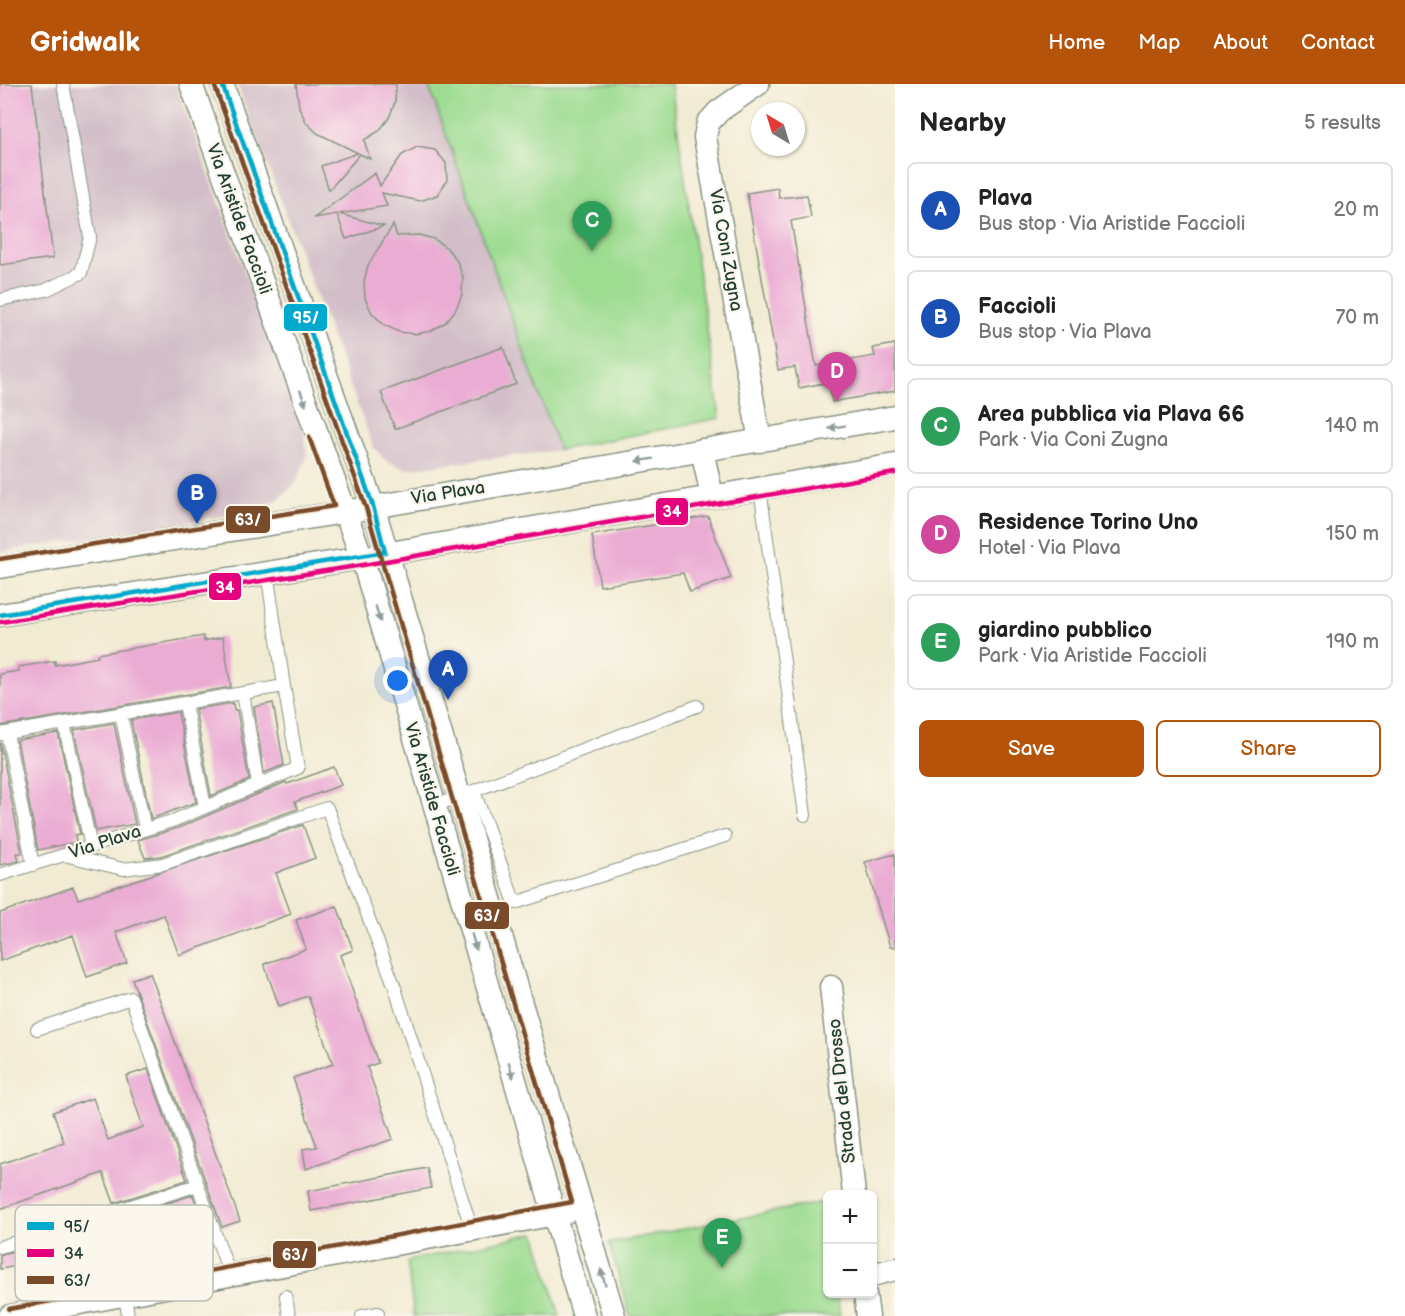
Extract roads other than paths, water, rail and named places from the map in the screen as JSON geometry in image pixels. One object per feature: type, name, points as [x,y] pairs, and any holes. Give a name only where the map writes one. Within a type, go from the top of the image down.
[{"type":"street","name":"Via Aristide Faccioli","points":[[191,84],[362,558],[584,1316]]},
{"type":"street","name":"Via Aristide Faccioli","points":[[222,84],[373,506],[386,552],[467,794],[614,1316]]},
{"type":"street","name":"Via Coni Zugna","points":[[758,84],[719,111],[708,123],[705,137],[760,441]]},
{"type":"street","name":"Via Plava","points":[[0,567],[344,512],[895,417]]},
{"type":"street","points":[[702,450],[712,496]]},
{"type":"street","points":[[0,615],[362,558],[895,465]]},
{"type":"street","name":"Strada del Drosso","points":[[831,987],[854,1190]]},
{"type":"street","points":[[213,1280],[582,1208]]},
{"type":"street","points":[[877,1274],[895,1269]]},
{"type":"street","points":[[866,1298],[868,1316]]},
{"type":"street","points":[[10,1316],[126,1305]]},
{"type":"lane","points":[[0,300],[46,290],[81,273],[90,237],[63,84]]},
{"type":"lane","points":[[760,488],[805,815]]},
{"type":"lane","name":"Via Plava","points":[[0,876],[145,829],[298,768],[267,572]]},
{"type":"lane","points":[[33,865],[3,734],[284,686]]},
{"type":"lane","points":[[243,693],[258,785]]},
{"type":"lane","points":[[185,703],[205,807]]},
{"type":"lane","points":[[434,806],[698,706]]},
{"type":"lane","points":[[121,714],[145,829]]},
{"type":"lane","points":[[64,723],[91,847]]},
{"type":"lane","points":[[467,794],[515,903],[725,836]]},
{"type":"lane","points":[[64,855],[123,869],[163,864],[327,808],[394,985],[472,1230]]},
{"type":"lane","points":[[37,1029],[131,998],[205,1205]]},
{"type":"lane","points":[[133,1205],[198,1185]]},
{"type":"lane","points":[[213,1227],[230,1275]]},
{"type":"lane","points":[[0,1246],[15,1241]]},
{"type":"lane","points":[[286,1296],[289,1316]]},
{"type":"lane","points":[[362,1316],[378,1312]]},
{"type":"place","name":"Area pubblica via Plava 66","points":[[592,251]]},
{"type":"place","name":"Residence Torino Uno","points":[[837,402]]},
{"type":"place","name":"Faccioli","points":[[197,524]]},
{"type":"place","name":"Plava","points":[[448,700]]},
{"type":"place","name":"giardino pubblico","points":[[722,1268]]}]
